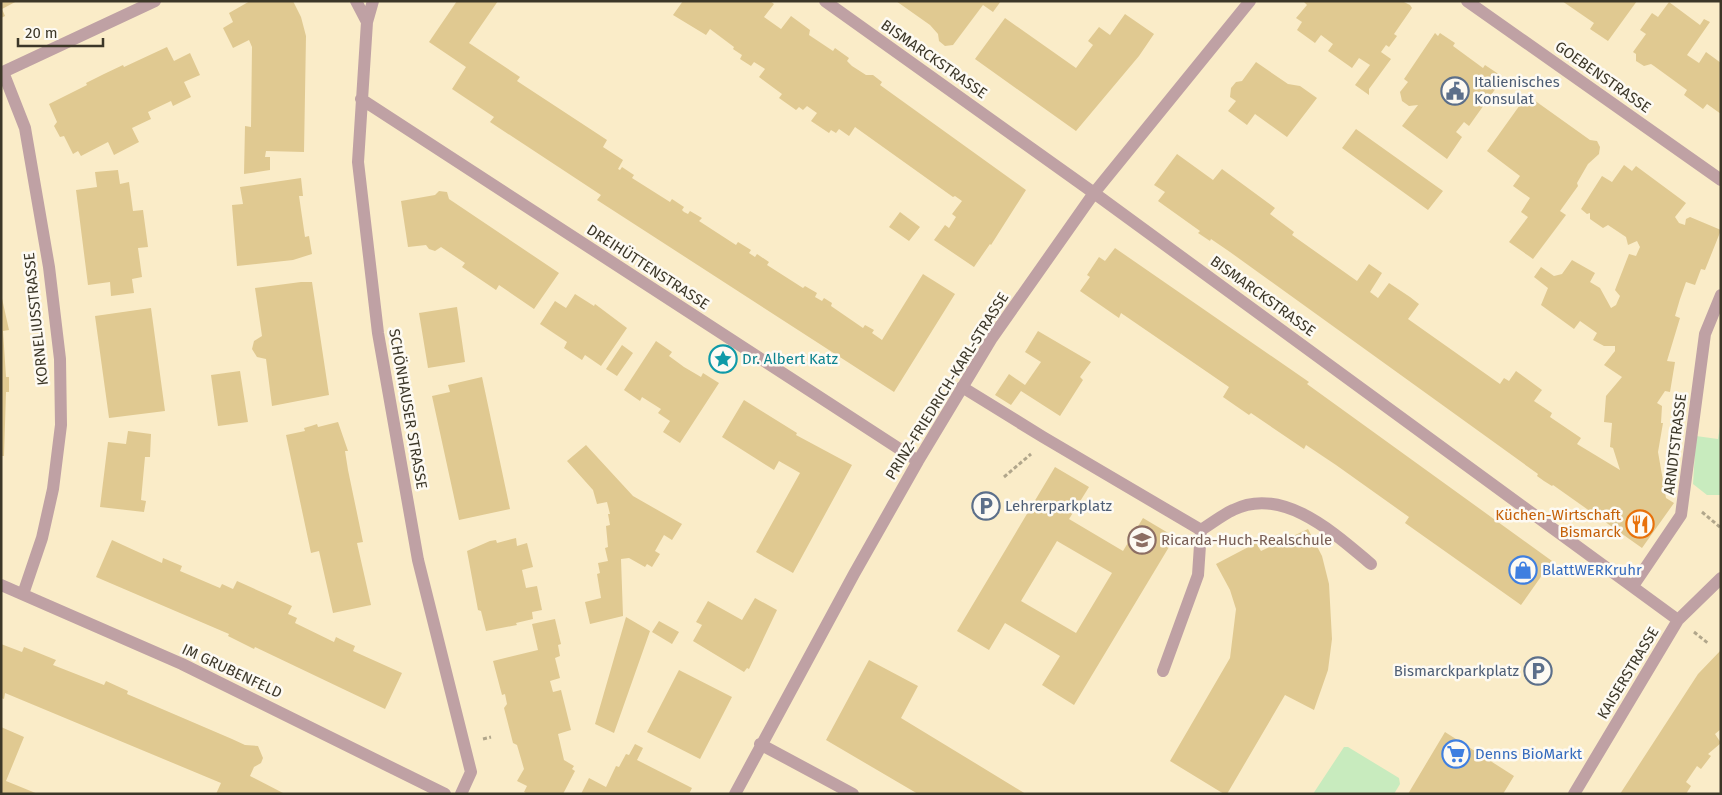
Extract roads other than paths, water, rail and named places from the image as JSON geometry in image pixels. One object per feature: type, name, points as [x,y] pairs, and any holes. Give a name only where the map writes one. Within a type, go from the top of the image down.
[{"type":"street","points":[[2,72],[155,1]]},
{"type":"street","points":[[356,1],[367,22]]},
{"type":"street","name":"SCHÖNHAUSER STRASSE","points":[[373,1],[367,22],[358,162],[378,333],[418,560],[471,772],[461,794]]},
{"type":"street","name":"BISMARCKSTRASSE","points":[[825,1],[1094,193],[1678,620]]},
{"type":"street","name":"PRINZ-FRIEDRICH-KARL-STRASSE","points":[[735,794],[760,744],[918,461],[992,338],[1094,193],[1250,1]]},
{"type":"street","name":"GOEBENSTRASSE","points":[[1467,1],[1721,180]]},
{"type":"street","name":"KORNELIUSSTRASSE","points":[[2,72],[25,128],[49,268],[60,359],[61,425],[54,489],[42,538],[24,594]]},
{"type":"street","name":"DREIHÜTTENSTRASSE","points":[[362,99],[918,461]]},
{"type":"street","name":"ARNDTSTRASSE","points":[[1633,586],[1681,514],[1705,334],[1721,296]]},
{"type":"street","points":[[962,387],[1201,530]]},
{"type":"street","points":[[1201,530],[1234,509],[1267,503],[1304,513],[1334,533],[1371,564]]},
{"type":"street","points":[[1163,671],[1198,575],[1201,530]]},
{"type":"street","name":"KAISERSTRASSE","points":[[1574,794],[1678,620],[1721,578]]},
{"type":"street","name":"IM GRUBENFELD","points":[[1,586],[24,594],[190,668],[445,794]]},
{"type":"street","points":[[760,744],[853,794]]},
{"type":"place","name":"Italienisches Konsulat","points":[[1455,91]]},
{"type":"place","name":"Dr. Albert Katz","points":[[723,359]]},
{"type":"place","name":"Lehrerparkplatz","points":[[986,506]]},
{"type":"place","name":"Küchen-Wirtschaft Bismarck","points":[[1640,524]]},
{"type":"place","name":"Ricarda-Huch-Realschule","points":[[1142,540]]},
{"type":"place","name":"BlattWERKruhr","points":[[1523,570]]},
{"type":"place","name":"Bismarckparkplatz","points":[[1538,671]]},
{"type":"place","name":"Denns BioMarkt","points":[[1456,754]]}]
